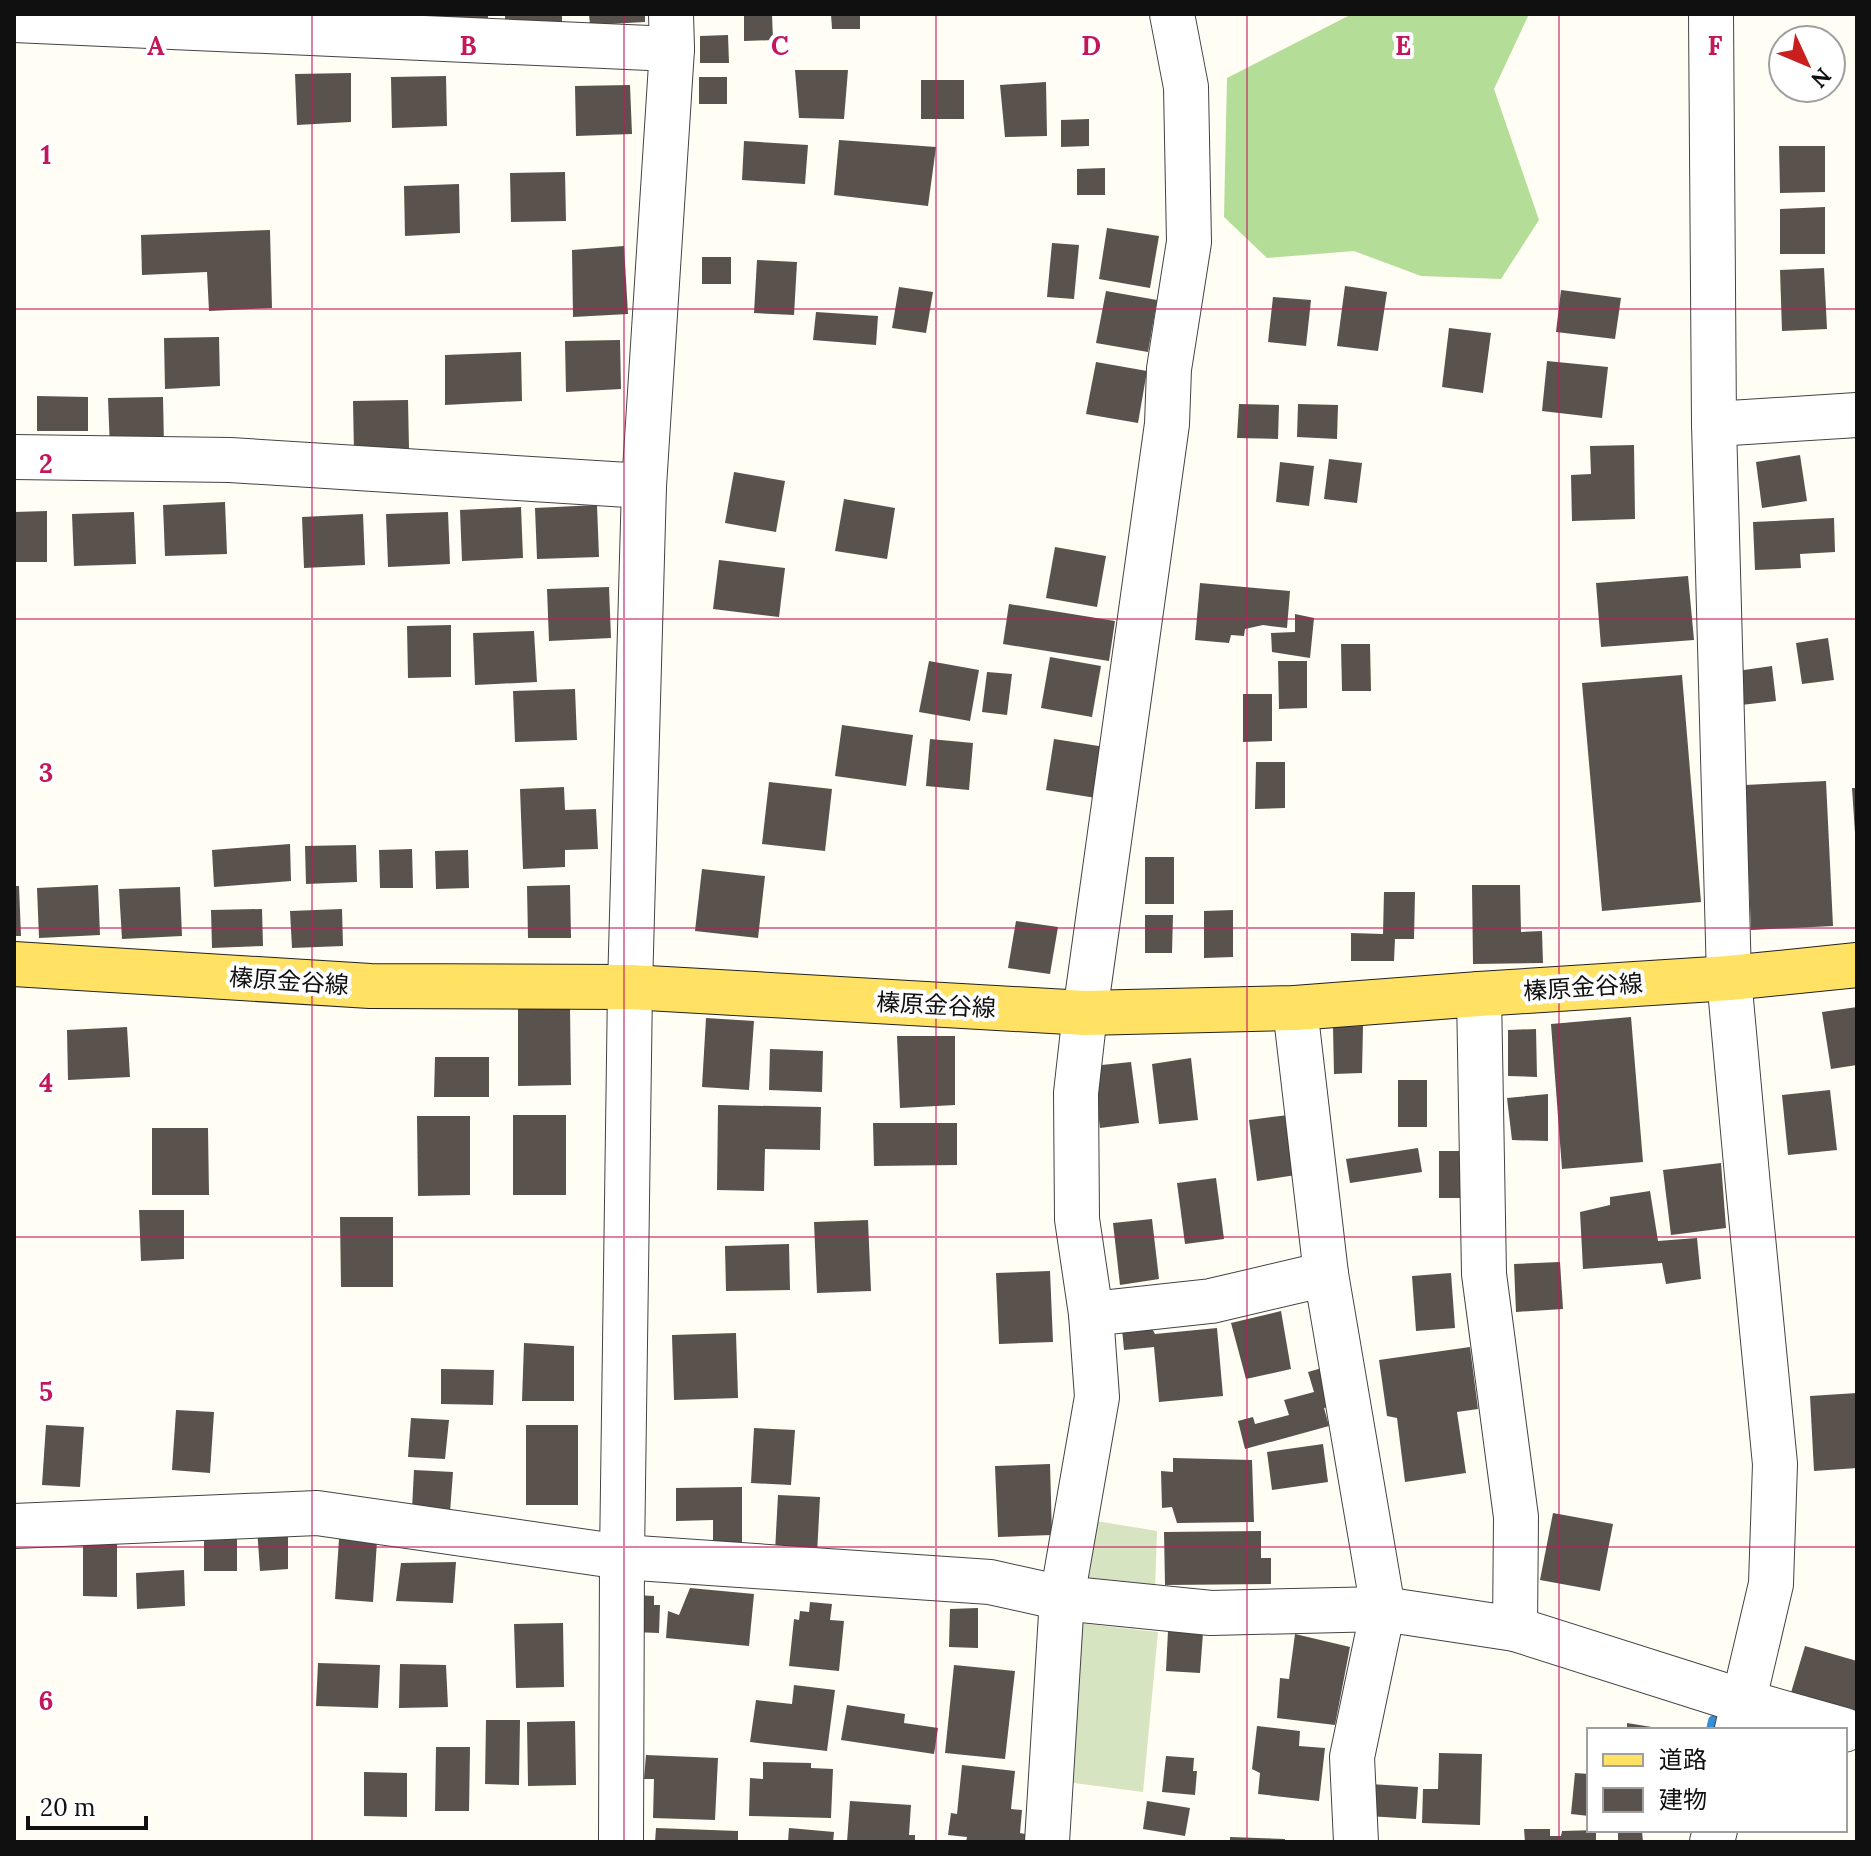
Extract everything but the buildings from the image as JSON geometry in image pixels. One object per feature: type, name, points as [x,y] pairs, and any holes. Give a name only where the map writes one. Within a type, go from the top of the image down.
[{"type":"main road","name":"榛原金谷線","points":[[14,964],[370,986],[630,987],[1085,1013],[1295,1008],[1729,978],[1857,965]]},
{"type":"street","points":[[1047,1842],[1062,1598],[1097,1397],[1091,1314],[1077,1219],[1076,1093],[1167,424],[1169,369],[1189,242],[1186,87],[1172,14]]},
{"type":"street","points":[[1711,14],[1714,424],[1729,978],[1775,1464],[1771,1584],[1741,1716]]},
{"type":"street","points":[[14,20],[671,31],[644,486],[630,987],[621,1842]]},
{"type":"street","points":[[1714,424],[1857,415]]},
{"type":"street","points":[[14,457],[230,460],[644,486]]},
{"type":"street","points":[[1479,994],[1484,1274],[1516,1517],[1515,1629]]},
{"type":"street","points":[[1295,1008],[1326,1274],[1383,1609],[1352,1757],[1356,1842]]},
{"type":"street","points":[[1091,1314],[1211,1301],[1326,1274]]},
{"type":"street","points":[[14,1526],[317,1513],[622,1557],[990,1582],[1062,1598],[1211,1613],[1383,1609],[1515,1629],[1741,1716],[1829,1728]]},
{"type":"green space","points":[[1352,14],[1529,14],[1494,89],[1539,220],[1501,279],[1421,276],[1354,251],[1267,258],[1224,217],[1227,78]]},
{"type":"green space","points":[[1084,1519],[1157,1531],[1155,1591],[1072,1591]]},
{"type":"green space","points":[[1078,1623],[1158,1632],[1143,1792],[1059,1781]]},
{"type":"waterway","points":[[1712,1728],[1714,1721]]}]
